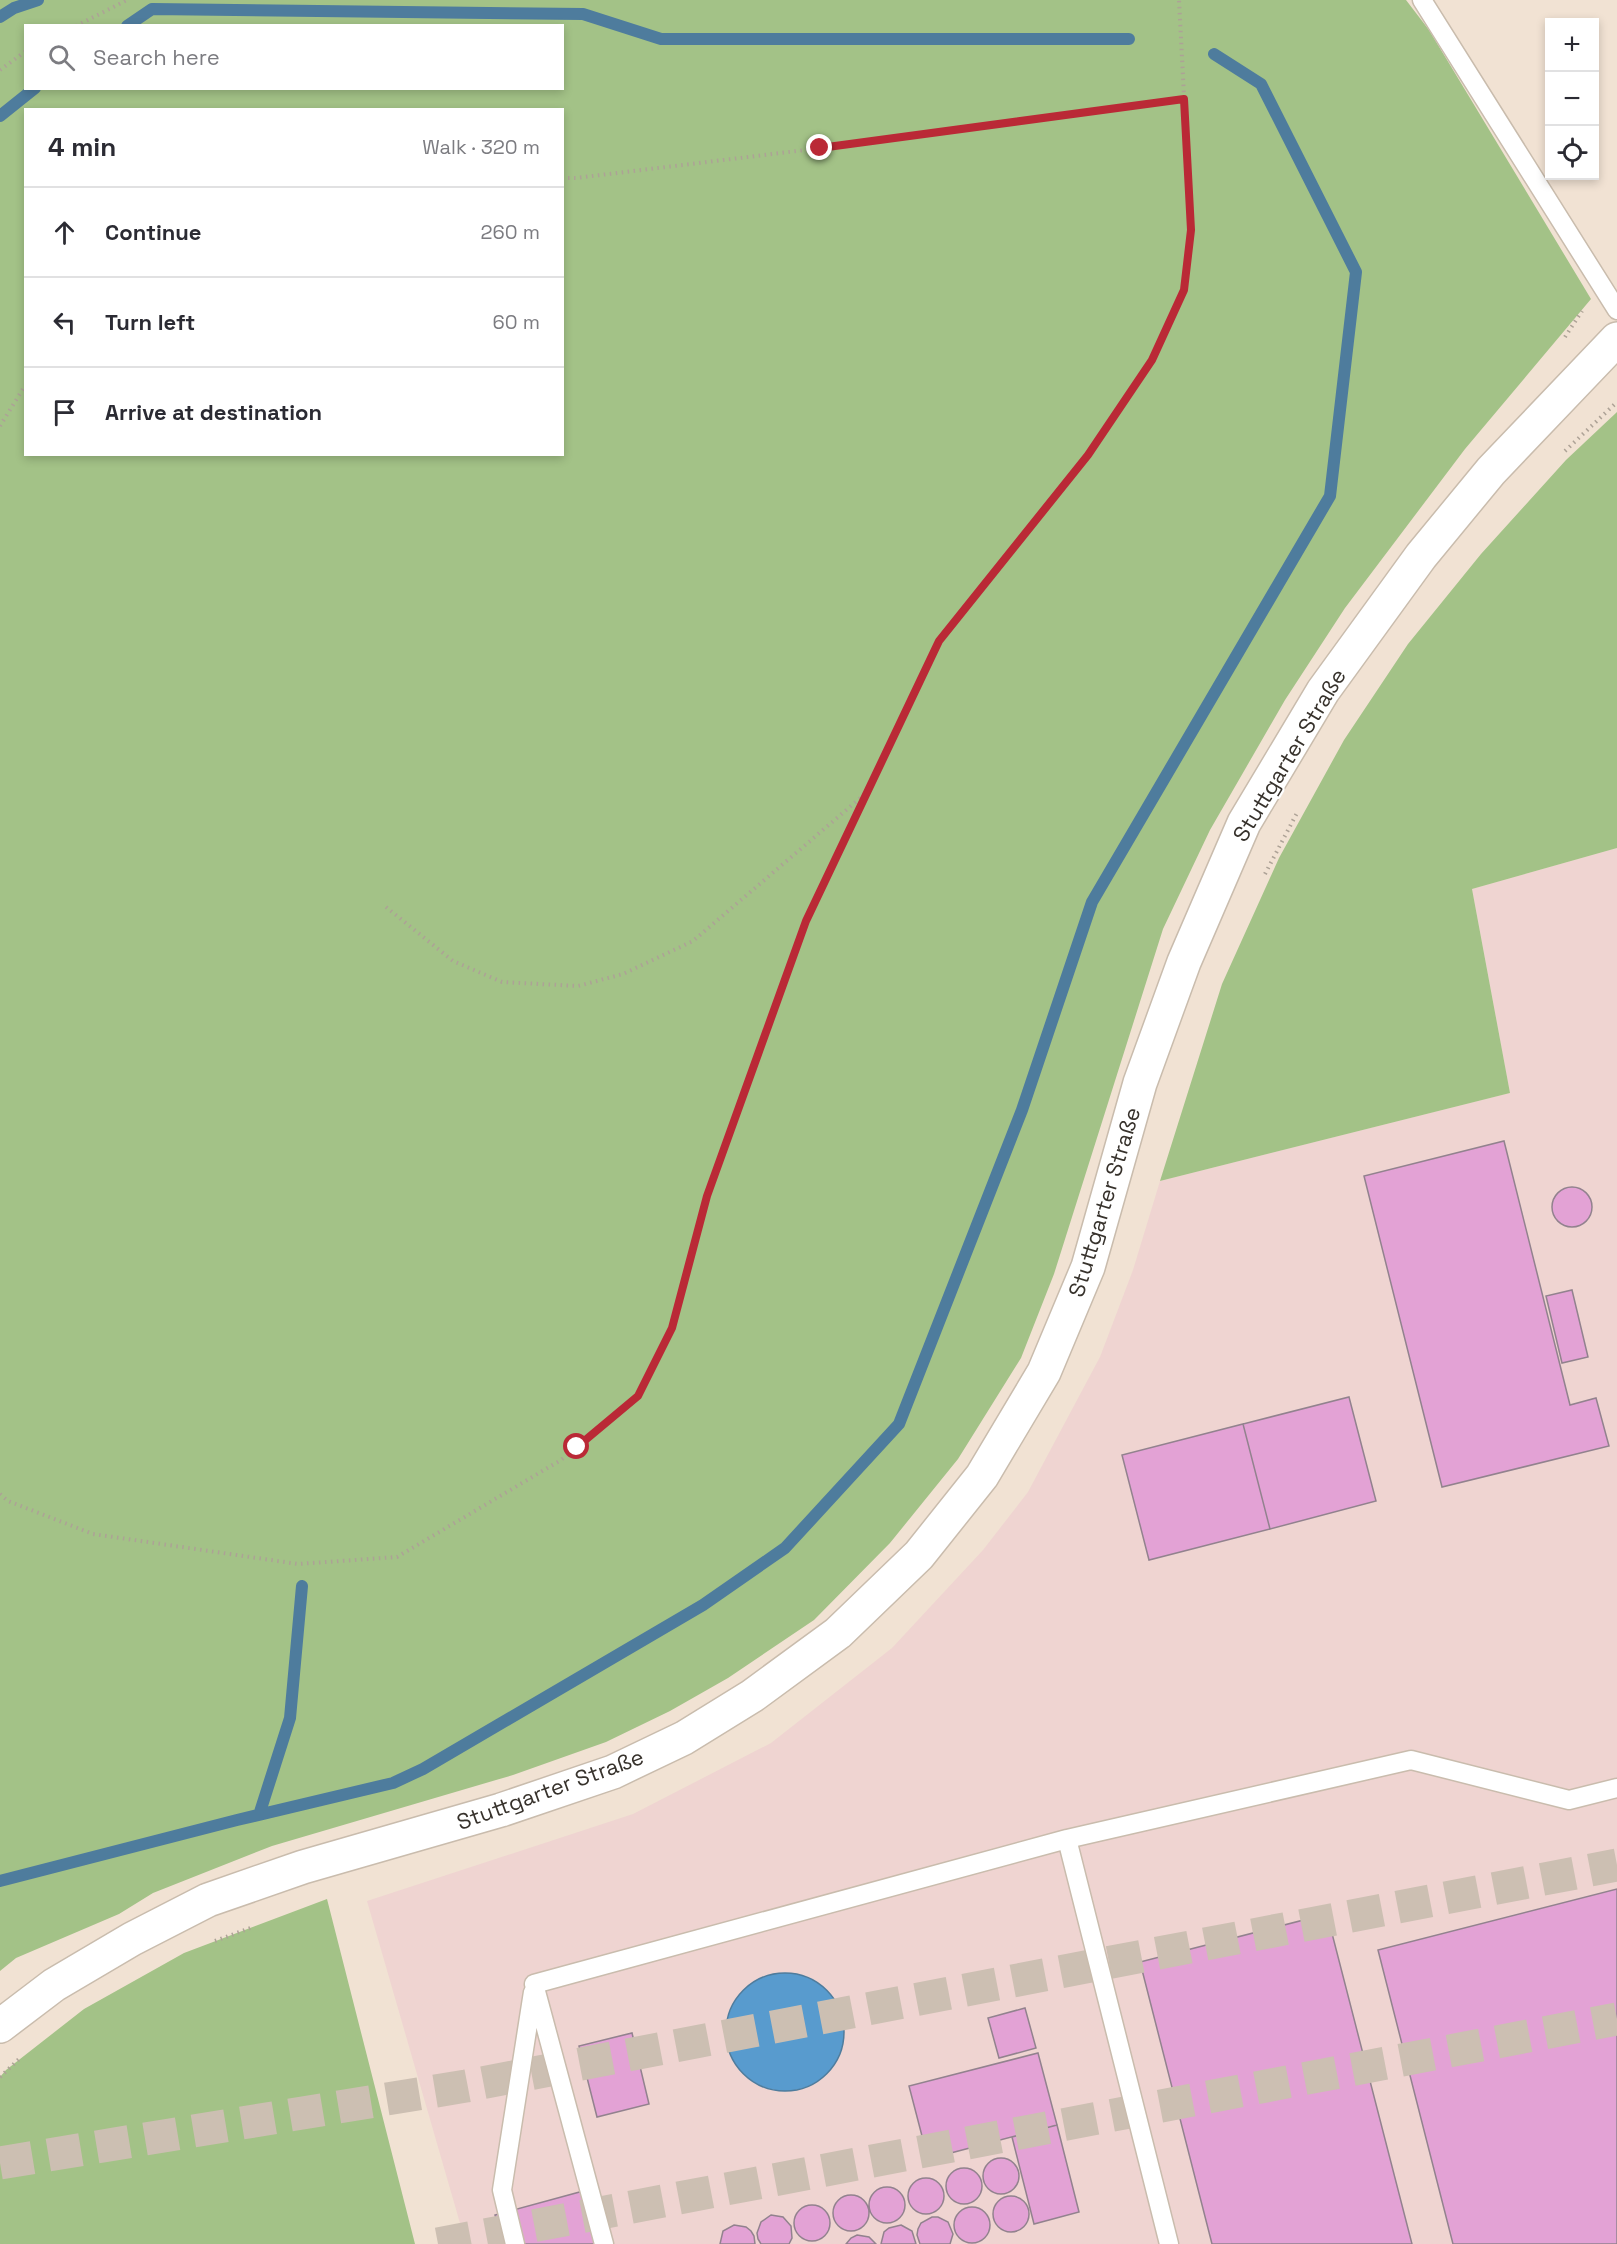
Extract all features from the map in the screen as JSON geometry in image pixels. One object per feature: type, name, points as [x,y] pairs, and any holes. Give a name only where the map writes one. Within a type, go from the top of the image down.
[{"type":"main road","name":"Stuttgarter Straße","points":[[0,2026],[54,1985],[132,1939],[208,1900],[303,1867],[501,1810],[613,1772],[684,1737],[752,1696],[838,1633],[920,1555],[981,1476],[1044,1372],[1088,1267],[1140,1083],[1184,962],[1244,823],[1323,691],[1421,556],[1491,471],[1617,339]]},
{"type":"lane","points":[[1422,0],[1617,310]]},
{"type":"lane","points":[[534,1984],[1067,1839],[1411,1760],[1569,1800],[1617,1788]]},
{"type":"lane","points":[[1067,1839],[1169,2244]]},
{"type":"lane","points":[[515,2244],[502,2190],[534,1984]]},
{"type":"lane","points":[[534,1984],[604,2244]]},
{"type":"path","points":[[80,24],[127,0]]},
{"type":"path","points":[[0,1494],[8,1501],[93,1534],[298,1564],[397,1557],[561,1460],[638,1396],[672,1328],[707,1196],[806,921],[939,641],[1088,455],[1152,360],[1184,290],[1191,230],[1179,0]]},
{"type":"path","points":[[0,70],[24,52]]},
{"type":"path","points":[[564,178],[876,141],[1184,99]]},
{"type":"path","points":[[0,426],[24,387]]},
{"type":"path","points":[[1557,458],[1617,402]]},
{"type":"path","points":[[386,907],[453,960],[502,982],[578,986],[623,974],[693,940],[868,792]]},
{"type":"path","points":[[1264,876],[1302,802]]},
{"type":"path","points":[[206,1944],[261,1924]]},
{"type":"path","points":[[0,2077],[23,2056]]},
{"type":"shaded area","points":[[1617,848],[1617,2244],[466,2244],[367,1901],[633,1814],[771,1743],[892,1648],[983,1550],[1028,1492],[1100,1357],[1133,1270],[1160,1181],[1510,1093],[1472,889]]},
{"type":"green space","points":[[0,0],[1406,0],[1429,30],[1591,299],[1465,449],[1345,608],[1285,700],[1210,830],[1163,929],[1054,1274],[1021,1358],[958,1459],[890,1543],[814,1620],[728,1678],[670,1711],[606,1742],[513,1775],[272,1846],[153,1893],[119,1914],[16,1958],[0,1971]]},
{"type":"green space","points":[[1617,412],[1617,848],[1472,889],[1510,1093],[1160,1181],[1222,984],[1279,858],[1344,740],[1408,644],[1481,554],[1566,460]]},
{"type":"green space","points":[[327,1899],[415,2244],[0,2244],[0,2077],[6,2070],[84,2009],[184,1953]]},
{"type":"water","points":[[785,1973],[818,1983],[834,1999],[844,2032],[834,2065],[818,2081],[785,2091],[752,2081],[736,2065],[726,2032],[736,1999],[752,1983]]},
{"type":"building","points":[[1504,1141],[1570,1405],[1596,1398],[1609,1446],[1442,1487],[1364,1176]]},
{"type":"building","points":[[1572,1187],[1580,1188],[1586,1193],[1591,1199],[1591,1215],[1586,1221],[1580,1226],[1572,1227],[1564,1226],[1558,1221],[1553,1215],[1552,1207],[1553,1199],[1558,1193],[1564,1188]]},
{"type":"building","points":[[1572,1290],[1588,1357],[1562,1363],[1546,1296]]},
{"type":"building","points":[[1349,1397],[1376,1501],[1270,1529],[1243,1424]]},
{"type":"building","points":[[1243,1424],[1270,1529],[1149,1560],[1122,1455]]},
{"type":"building","points":[[1617,1889],[1617,2244],[1453,2244],[1378,1950]]},
{"type":"building","points":[[1327,1914],[1412,2244],[1212,2244],[1140,1962]]},
{"type":"building","points":[[1025,2008],[1036,2048],[999,2058],[988,2018]]},
{"type":"building","points":[[632,2033],[649,2104],[597,2117],[579,2046]]},
{"type":"building","points":[[1038,2053],[1057,2125],[928,2159],[909,2086]]},
{"type":"building","points":[[1057,2125],[1079,2212],[1034,2224],[1012,2137]]},
{"type":"building","points":[[1001,2158],[1014,2163],[1019,2176],[1014,2189],[1001,2194],[988,2189],[983,2176],[988,2163]]},
{"type":"building","points":[[964,2168],[977,2173],[982,2186],[977,2199],[964,2204],[951,2199],[946,2186],[951,2173]]},
{"type":"building","points":[[926,2178],[939,2183],[944,2196],[939,2209],[926,2214],[913,2209],[908,2196],[913,2183]]},
{"type":"building","points":[[887,2187],[900,2192],[905,2205],[900,2218],[887,2223],[874,2218],[869,2205],[874,2192]]},
{"type":"building","points":[[587,2190],[602,2244],[503,2244],[495,2215]]},
{"type":"building","points":[[851,2195],[864,2200],[869,2213],[864,2226],[851,2231],[838,2226],[833,2213],[838,2200]]},
{"type":"building","points":[[1011,2196],[1024,2201],[1029,2214],[1024,2227],[1011,2232],[998,2227],[993,2214],[998,2201]]},
{"type":"building","points":[[812,2205],[825,2210],[830,2223],[825,2236],[812,2241],[799,2236],[794,2223],[799,2210]]},
{"type":"building","points":[[972,2207],[985,2212],[990,2225],[985,2238],[972,2243],[959,2238],[954,2225],[959,2212]]},
{"type":"building","points":[[771,2215],[783,2217],[791,2226],[792,2238],[789,2244],[761,2244],[757,2233],[761,2222]]},
{"type":"building","points":[[932,2217],[948,2222],[953,2234],[950,2244],[920,2244],[918,2229],[921,2223]]},
{"type":"building","points":[[734,2225],[746,2227],[751,2231],[755,2244],[720,2244],[723,2231]]},
{"type":"building","points":[[901,2225],[912,2231],[916,2244],[881,2244],[884,2232]]},
{"type":"building","points":[[857,2235],[869,2237],[876,2244],[846,2244]]},
{"type":"waterway","points":[[0,17],[14,8],[38,0]]},
{"type":"waterway","points":[[130,24],[152,9],[583,14],[661,39],[1129,39]]},
{"type":"waterway","points":[[0,1881],[237,1820],[393,1783],[423,1769],[703,1605],[785,1548],[899,1424],[1022,1110],[1092,902],[1330,496],[1356,272],[1261,84],[1214,54]]},
{"type":"waterway","points":[[0,116],[32,90]]},
{"type":"waterway","points":[[259,1815],[290,1718],[302,1586]]},
{"type":"tunnel","points":[[0,2163],[466,2086],[1617,1865]]},
{"type":"tunnel","points":[[438,2244],[1617,2019]]},
{"type":"route","points":[[577,1447],[638,1396],[672,1328],[707,1196],[806,921],[939,641],[1088,455],[1152,360],[1184,290],[1191,230],[1184,99],[820,148]]}]
